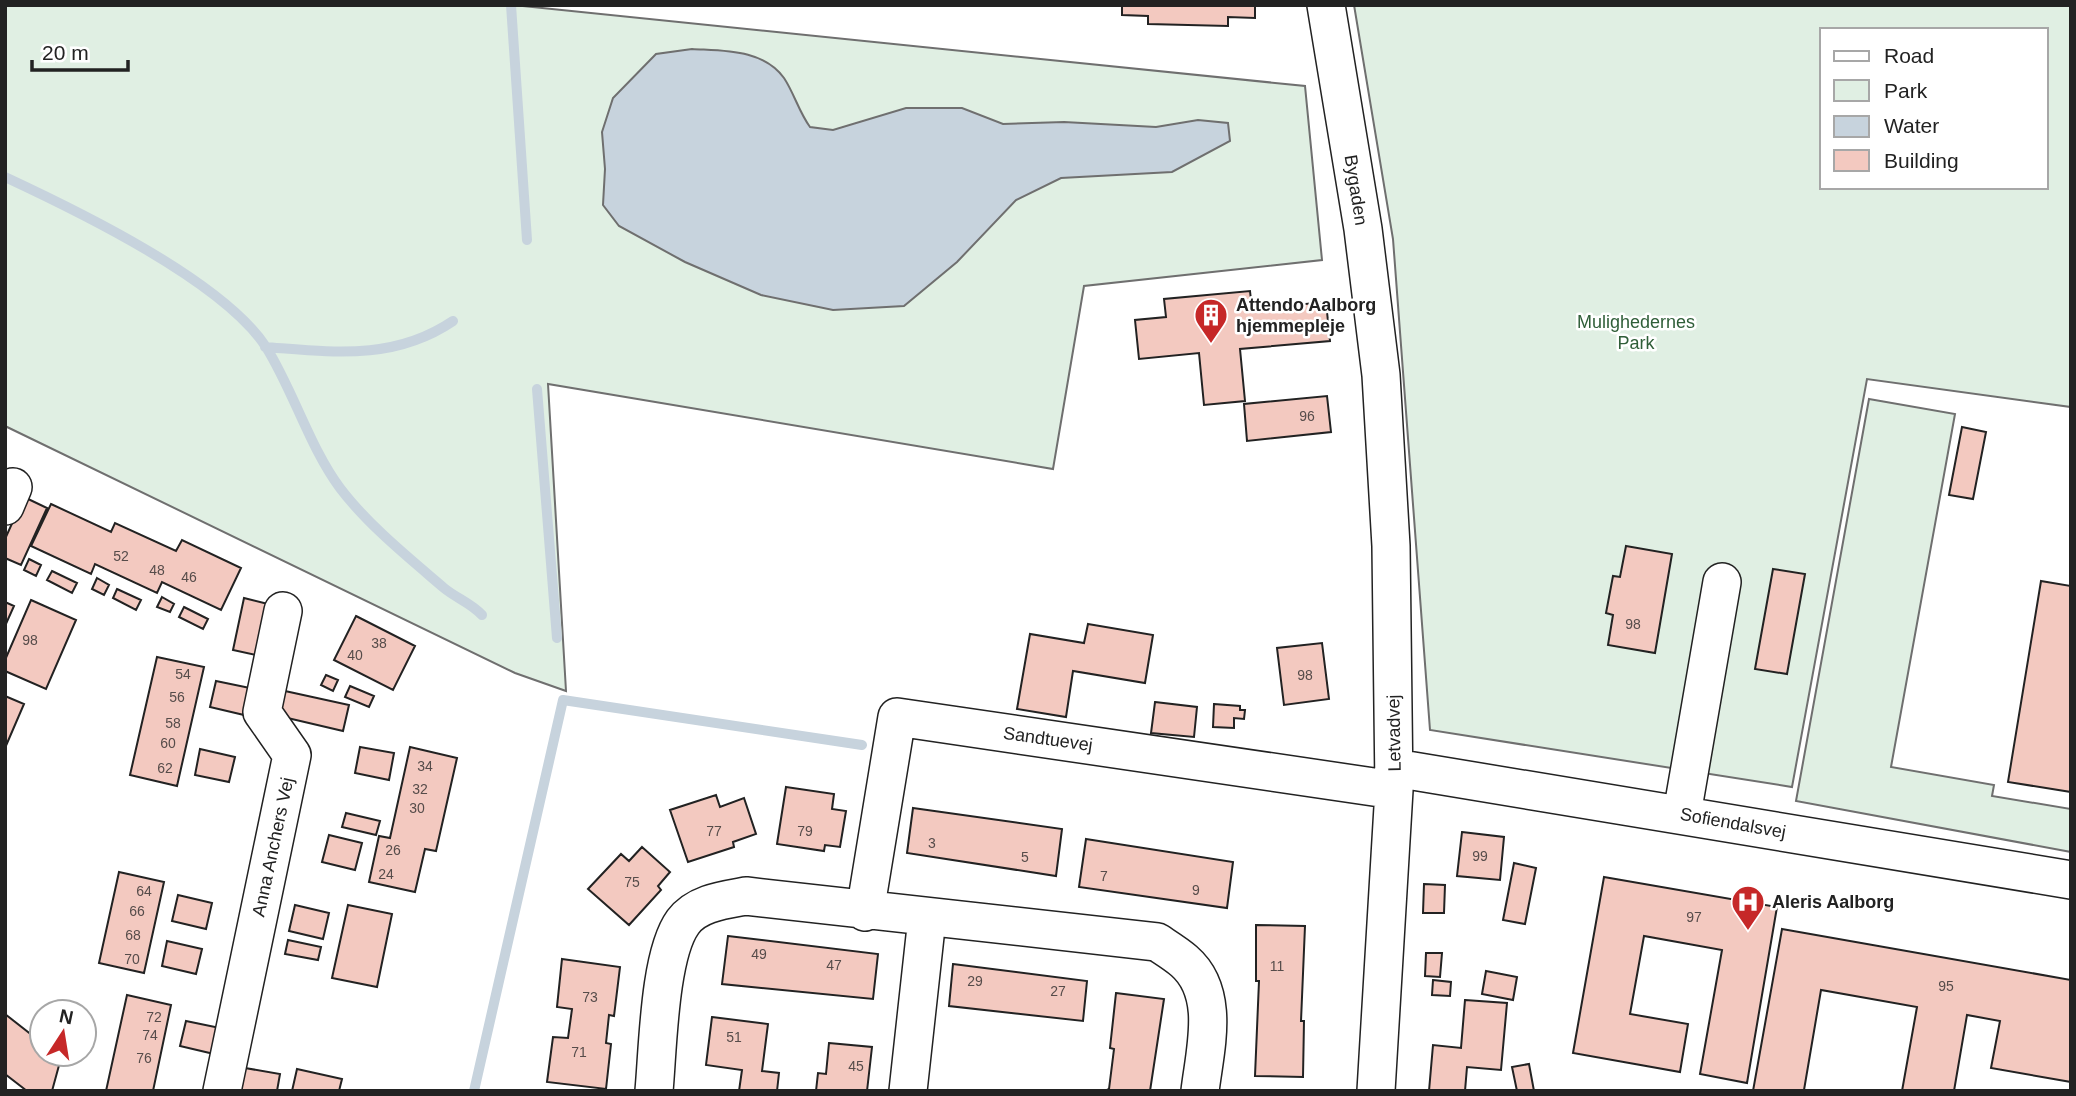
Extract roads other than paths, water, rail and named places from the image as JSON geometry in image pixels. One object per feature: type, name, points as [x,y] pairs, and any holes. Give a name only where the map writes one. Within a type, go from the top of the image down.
[{"type":"street","name":"Bygaden","points":[[1326,5],[1363,229],[1381,374]]},
{"type":"street","name":"Letvadvej","points":[[1376,1091],[1395,779],[1391,546],[1381,374]]},
{"type":"street","points":[[1682,814],[1722,582]]},
{"type":"street","name":"Anna Anchers Vej","points":[[222,1091],[292,755],[262,712],[283,611]]},
{"type":"street","name":"Sandtuevej","points":[[865,912],[897,717],[1395,779]]},
{"type":"street","name":"Sofiendalsvej","points":[[1395,779],[1682,814],[2071,880]]},
{"type":"street","points":[[654,1091],[669,950],[684,920],[712,902],[746,896],[865,912],[1157,942],[1186,962],[1200,984],[1209,1013],[1200,1091]]},
{"type":"street","points":[[908,1091],[927,918]]},
{"type":"water","points":[[692,49],[742,53],[765,62],[784,78],[810,127],[833,130],[906,108],[962,108],[1003,124],[1064,122],[1156,127],[1198,120],[1228,123],[1230,141],[1172,172],[1061,178],[1016,200],[957,262],[904,306],[833,310],[761,295],[685,262],[619,226],[603,205],[605,169],[602,132],[613,98],[656,54]]},
{"type":"waterway","points":[[511,5],[527,240]]},
{"type":"waterway","points":[[5,177],[147,250],[217,297],[245,322],[276,364],[320,455],[340,488],[363,515],[403,553],[444,588],[482,615]]},
{"type":"waterway","points":[[265,347],[338,352],[385,348],[431,334],[453,321]]},
{"type":"waterway","points":[[537,389],[557,638]]},
{"type":"waterway","points":[[474,1091],[563,700],[862,745]]},
{"type":"place","name":"Attendo Aalborg hjemmepleje","points":[[1211,345]]},
{"type":"place","name":"Aleris Aalborg","points":[[1748,932]]},
{"type":"park label","name":"Mulighedernes Park","points":[[1636,332]]}]
